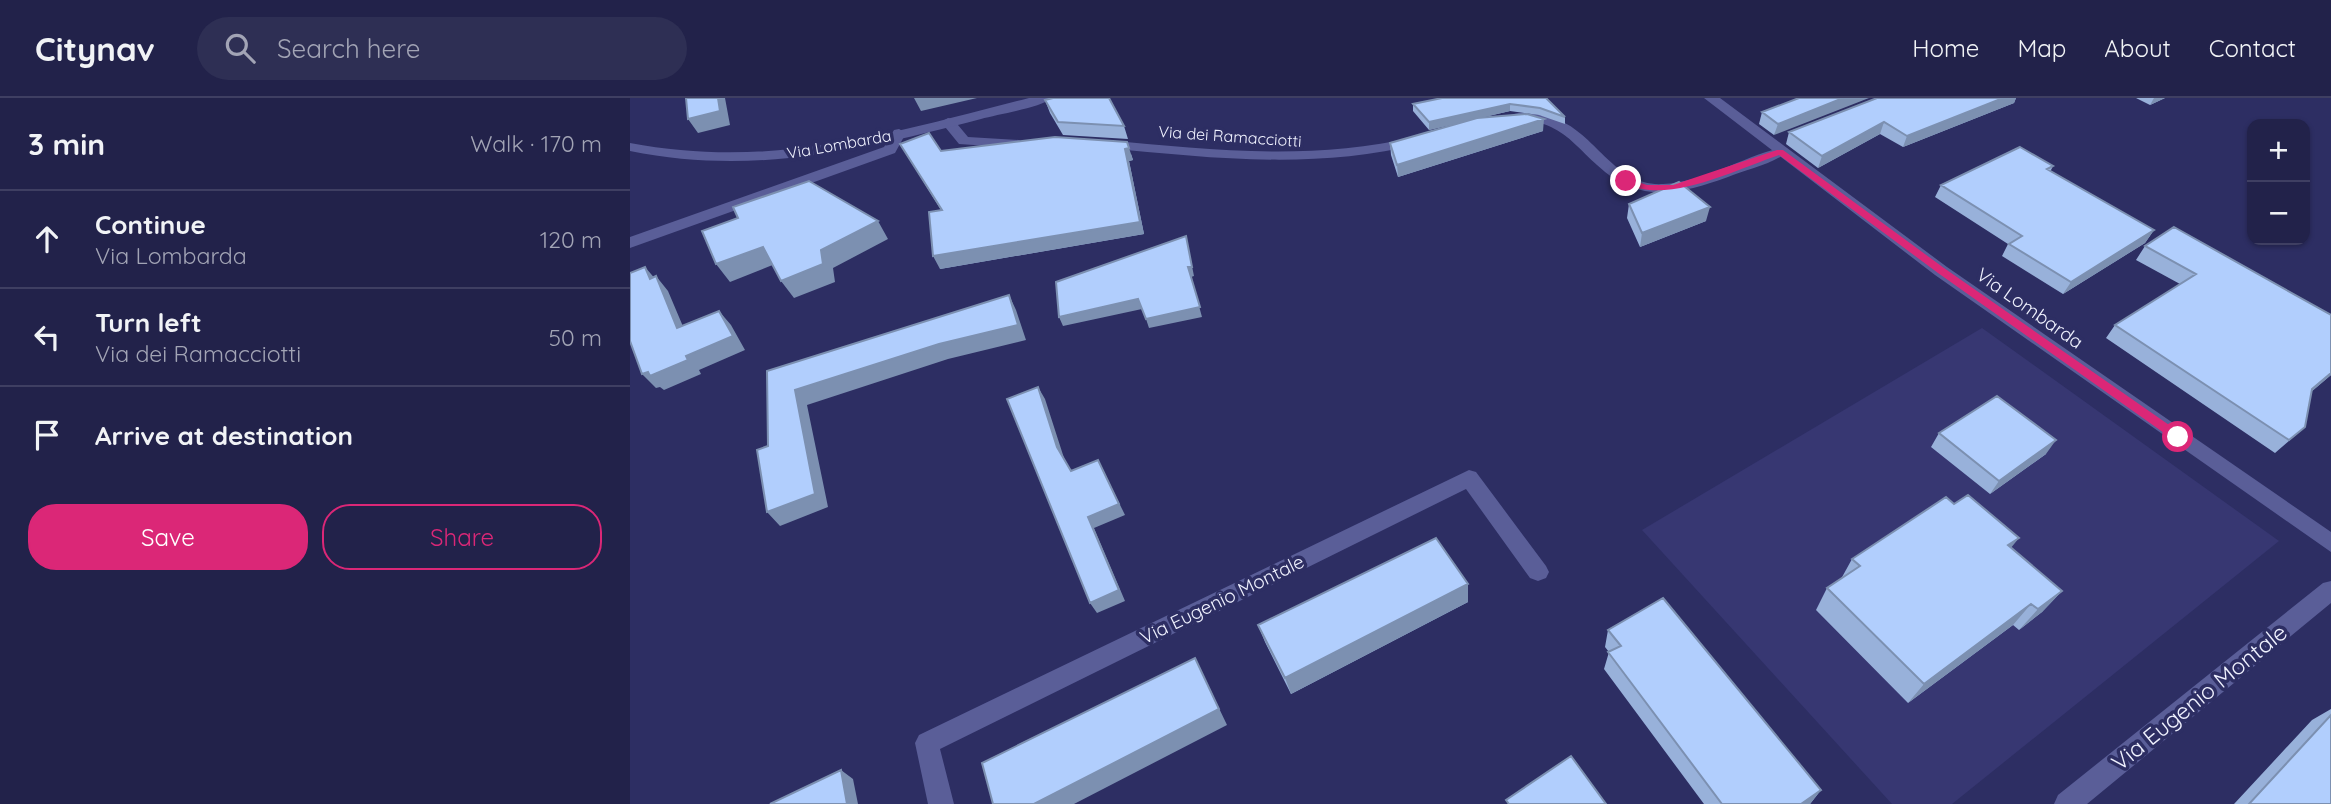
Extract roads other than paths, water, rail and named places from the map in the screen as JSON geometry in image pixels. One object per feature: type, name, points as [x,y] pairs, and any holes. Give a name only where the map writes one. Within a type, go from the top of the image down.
[{"type":"street","name":"Via Lombarda","points":[[630,147],[676,158],[731,160],[819,150],[1045,98]]},
{"type":"street","name":"Via Lombarda","points":[[1712,98],[1941,271],[2331,543]]},
{"type":"street","points":[[1501,119],[1527,117],[1550,121],[1575,135],[1626,181],[1646,188],[1674,188],[1774,147],[1792,136]]},
{"type":"street","points":[[948,122],[964,141],[1029,144]]},
{"type":"street","points":[[630,243],[857,164],[890,150],[900,133]]},
{"type":"street","name":"Via dei Ramacciotti","points":[[1089,142],[1285,160],[1373,153],[1424,139]]},
{"type":"street","name":"Via Eugenio Montale","points":[[941,804],[927,743],[1469,478],[1538,572]]},
{"type":"street","name":"Via Eugenio Montale","points":[[2067,804],[2331,590]]}]
